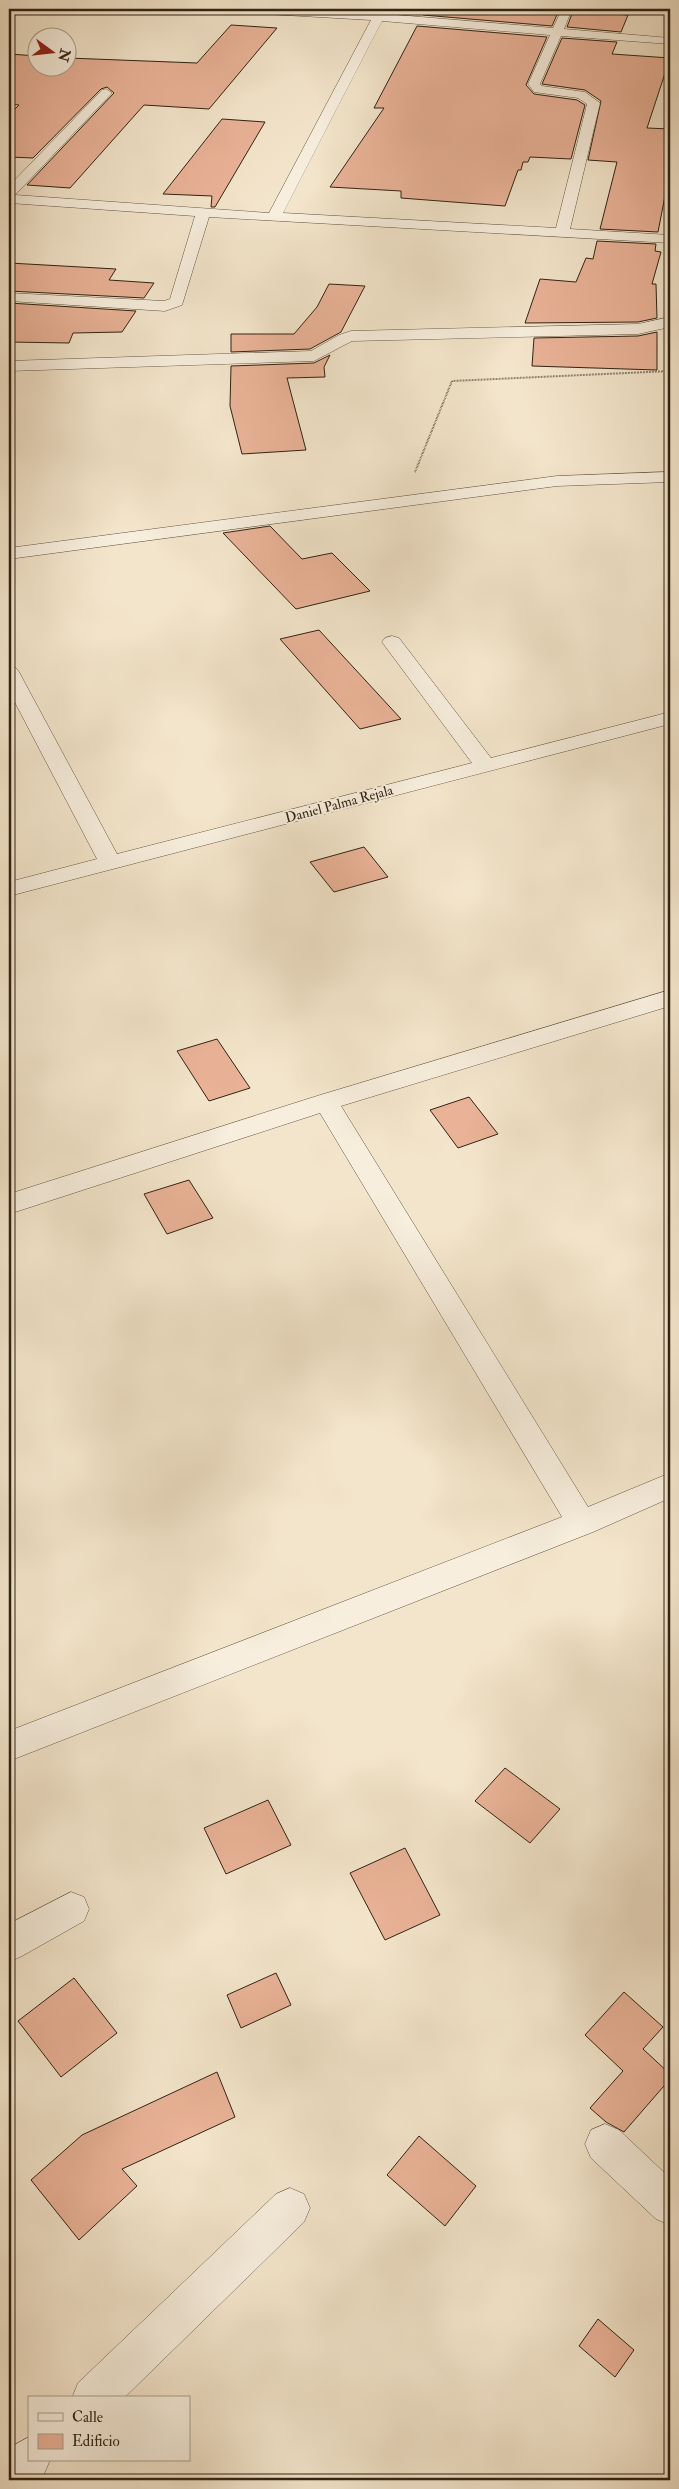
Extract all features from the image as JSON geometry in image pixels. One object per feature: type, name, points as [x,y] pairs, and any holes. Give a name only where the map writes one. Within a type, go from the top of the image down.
[{"type":"street","points":[[231,9],[380,13],[670,41]]},
{"type":"street","points":[[562,234],[594,102],[581,95],[542,90],[535,87],[556,31],[567,9]]},
{"type":"street","points":[[274,217],[380,13]]},
{"type":"street","points":[[9,194],[106,93]]},
{"type":"street","points":[[9,199],[274,217],[670,239]]},
{"type":"street","points":[[9,297],[165,306],[177,302],[203,212]]},
{"type":"street","points":[[9,366],[314,356],[344,338],[351,336],[570,332],[638,329],[670,322]]},
{"type":"street","points":[[9,554],[557,481],[670,477]]},
{"type":"street","points":[[392,642],[485,765]]},
{"type":"street","points":[[9,672],[111,864]]},
{"type":"street","name":"Daniel Palma Rejala","points":[[9,889],[670,718]]},
{"type":"street","points":[[9,1204],[326,1102],[670,998]]},
{"type":"street","points":[[326,1102],[582,1523]]},
{"type":"street","points":[[9,1746],[582,1523],[670,1485]]},
{"type":"street","points":[[9,1944],[71,1909]]},
{"type":"street","points":[[605,2144],[670,2205]]},
{"type":"street","points":[[94,2396],[290,2208]]},
{"type":"street","points":[[9,2478],[28,2460]]},
{"type":"path","points":[[403,501],[452,381],[670,371]]},
{"type":"building","points":[[426,9],[559,10],[552,26],[423,15]]},
{"type":"building","points":[[573,11],[628,15],[621,32],[567,27]]},
{"type":"building","points":[[231,25],[277,28],[209,109],[144,105],[70,188],[27,185],[114,93],[107,87],[101,89],[33,158],[9,157],[9,115],[19,105],[9,104],[9,54],[28,55],[28,78],[78,78],[78,58],[197,63]]},
{"type":"building","points":[[417,26],[547,37],[526,85],[534,94],[577,100],[585,105],[571,159],[530,157],[528,162],[523,162],[521,170],[518,170],[505,206],[401,198],[401,191],[330,187],[384,108],[374,108]]},
{"type":"building","points":[[562,38],[617,42],[612,54],[670,58],[647,128],[670,129],[670,170],[658,232],[600,229],[617,162],[588,160],[601,101],[585,90],[542,84]]},
{"type":"building","points":[[222,119],[265,122],[215,207],[211,207],[212,196],[163,194]]},
{"type":"building","points":[[597,241],[656,244],[655,251],[661,252],[652,284],[656,284],[657,318],[638,322],[525,323],[540,279],[576,282],[586,258],[593,259]]},
{"type":"building","points":[[9,263],[116,269],[109,280],[154,283],[144,298],[9,291]]},
{"type":"building","points":[[329,284],[365,286],[341,332],[310,349],[231,352],[231,334],[294,334],[317,307]]},
{"type":"building","points":[[9,303],[136,311],[122,332],[73,333],[69,343],[9,342]]},
{"type":"building","points":[[657,332],[657,370],[532,366],[534,338],[638,336]]},
{"type":"building","points":[[330,355],[324,367],[325,377],[287,378],[306,450],[242,454],[230,406],[231,366],[314,363]]},
{"type":"building","points":[[270,526],[302,559],[332,553],[370,591],[296,609],[223,533]]},
{"type":"building","points":[[319,630],[401,719],[360,729],[280,639]]},
{"type":"building","points":[[364,847],[388,877],[334,892],[310,862]]},
{"type":"building","points":[[217,1039],[250,1088],[209,1101],[177,1051]]},
{"type":"building","points":[[469,1097],[498,1134],[458,1148],[430,1110]]},
{"type":"building","points":[[189,1180],[213,1218],[167,1234],[144,1194]]},
{"type":"building","points":[[505,1768],[560,1809],[530,1843],[475,1801]]},
{"type":"building","points":[[268,1800],[291,1845],[226,1874],[204,1828]]},
{"type":"building","points":[[405,1848],[440,1915],[385,1940],[350,1873]]},
{"type":"building","points":[[276,1973],[291,2005],[241,2028],[227,1995]]},
{"type":"building","points":[[74,1978],[117,2033],[61,2077],[18,2021]]},
{"type":"building","points":[[624,1992],[663,2027],[643,2049],[670,2074],[670,2079],[624,2132],[606,2122],[590,2108],[623,2071],[585,2035]]},
{"type":"building","points":[[217,2072],[235,2117],[122,2169],[137,2186],[79,2240],[31,2180],[82,2135]]},
{"type":"building","points":[[419,2136],[476,2186],[445,2226],[387,2175]]},
{"type":"building","points":[[598,2319],[634,2350],[615,2377],[579,2346]]}]
